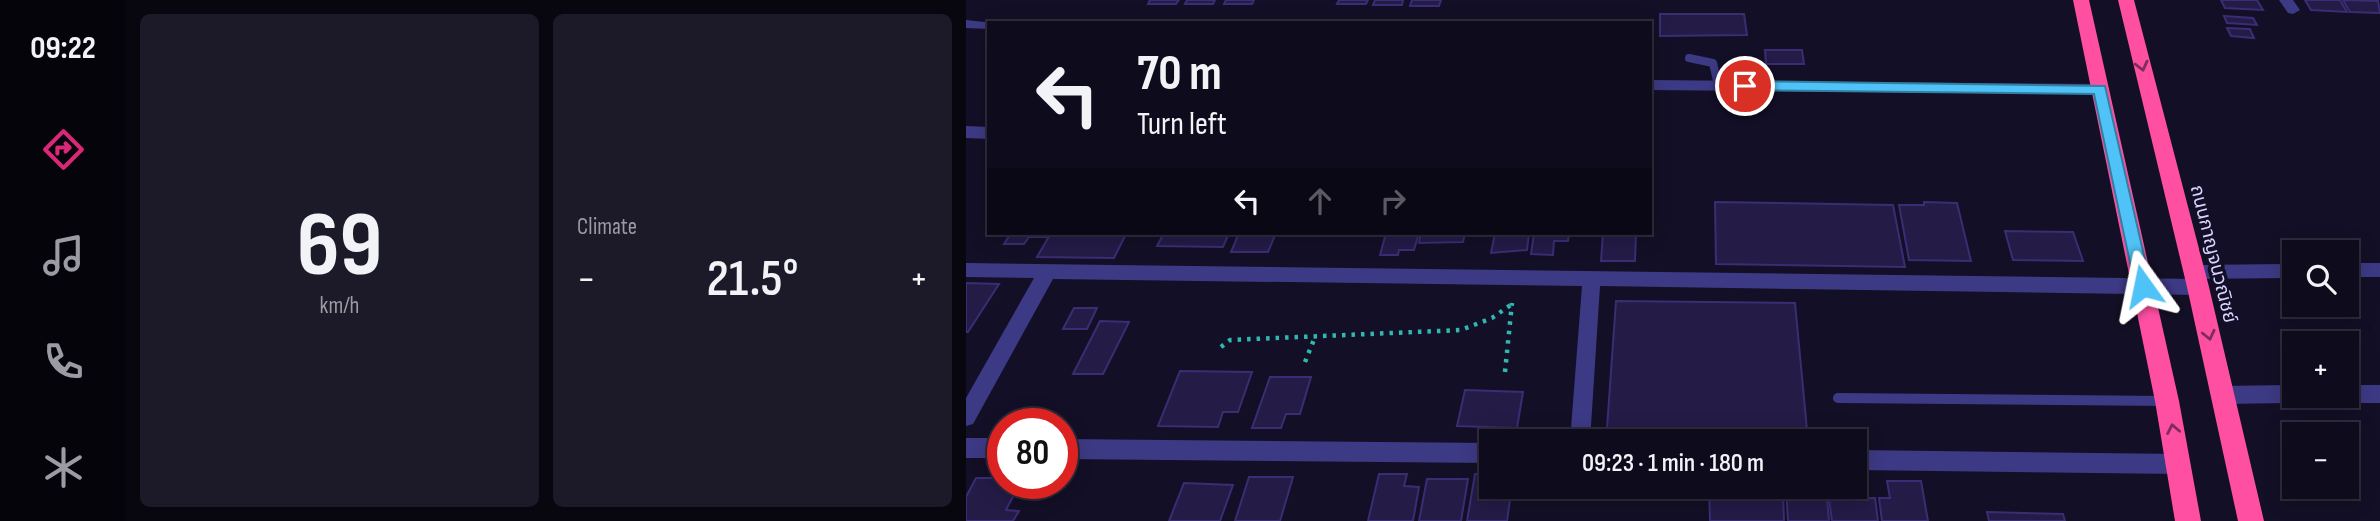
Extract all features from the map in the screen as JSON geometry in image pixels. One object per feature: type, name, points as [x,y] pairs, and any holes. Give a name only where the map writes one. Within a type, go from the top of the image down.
[{"type":"highway","points":[[2081,0],[2167,401],[2188,521]]},
{"type":"highway","name":"ถนนกาญจนวณิชย์","points":[[2126,0],[2196,279],[2250,521]]},
{"type":"street","points":[[966,24],[987,25]]},
{"type":"street","points":[[1652,85],[2100,89]]},
{"type":"street","points":[[966,132],[987,133]]},
{"type":"street","points":[[966,270],[2143,286],[2282,272]]},
{"type":"street","points":[[2359,270],[2380,270]]},
{"type":"street","points":[[966,417],[1047,272]]},
{"type":"street","points":[[1581,429],[1592,278]]},
{"type":"street","points":[[2223,395],[2282,394]]},
{"type":"street","points":[[2359,394],[2380,394]]},
{"type":"street","points":[[966,448],[987,448]]},
{"type":"street","points":[[1078,449],[1479,453]]},
{"type":"street","points":[[1867,460],[2179,464]]},
{"type":"lane","points":[[1689,58],[1713,63],[1717,85]]},
{"type":"lane","points":[[1838,398],[2167,401]]},
{"type":"path","points":[[1506,372],[1515,277]]},
{"type":"path","points":[[1221,347],[1230,340],[1461,330],[1492,318],[1512,304]]},
{"type":"path","points":[[1305,362],[1315,337]]},
{"type":"building","points":[[1150,0],[1179,0],[1176,4],[1148,4]]},
{"type":"building","points":[[1187,0],[1215,0],[1213,4],[1185,4]]},
{"type":"building","points":[[1226,0],[1254,0],[1252,4],[1224,4]]},
{"type":"building","points":[[1339,0],[1368,0],[1366,4],[1337,4]]},
{"type":"building","points":[[1375,0],[1403,0],[1402,5],[1373,5]]},
{"type":"building","points":[[1412,0],[1441,0],[1439,6],[1410,6]]},
{"type":"building","points":[[2221,0],[2257,0],[2263,10],[2225,8]]},
{"type":"building","points":[[2305,0],[2340,0],[2347,12],[2311,10]]},
{"type":"building","points":[[2343,0],[2378,1],[2380,13],[2350,12]]},
{"type":"building","points":[[1660,14],[1744,14],[1747,35],[1660,36]]},
{"type":"building","points":[[2224,16],[2253,18],[2257,25],[2227,23]]},
{"type":"building","points":[[2227,28],[2250,29],[2254,38],[2231,36]]},
{"type":"building","points":[[1765,50],[1802,50],[1804,64],[1766,64]]},
{"type":"building","points":[[1715,202],[1893,205],[1905,267],[1716,264]]},
{"type":"building","points":[[1924,202],[1957,203],[1971,261],[1909,260],[1899,205],[1924,205]]},
{"type":"building","points":[[2005,231],[2073,232],[2083,261],[2013,260]]},
{"type":"building","points":[[1010,235],[1048,235],[1029,237],[1024,244],[1004,244]]},
{"type":"building","points":[[1050,235],[1126,235],[1114,258],[1037,257]]},
{"type":"building","points":[[1163,235],[1228,235],[1223,247],[1157,246]]},
{"type":"building","points":[[1238,235],[1275,235],[1268,252],[1231,252]]},
{"type":"building","points":[[1385,235],[1418,235],[1414,250],[1399,250],[1398,255],[1380,255]]},
{"type":"building","points":[[1421,235],[1465,235],[1463,242],[1419,243]]},
{"type":"building","points":[[1495,235],[1529,235],[1527,250],[1491,253]]},
{"type":"building","points":[[1534,235],[1569,235],[1568,241],[1554,241],[1553,255],[1531,254]]},
{"type":"building","points":[[1603,235],[1636,235],[1635,261],[1601,261]]},
{"type":"building","points":[[966,283],[999,284],[968,332],[966,332]]},
{"type":"building","points":[[1616,301],[1795,303],[1807,429],[1607,428]]},
{"type":"building","points":[[1074,308],[1097,308],[1087,329],[1063,329]]},
{"type":"building","points":[[1100,321],[1129,322],[1103,374],[1073,374]]},
{"type":"building","points":[[1180,371],[1252,372],[1238,412],[1223,412],[1218,427],[1158,426]]},
{"type":"building","points":[[1270,377],[1311,377],[1300,414],[1286,414],[1281,428],[1252,428]]},
{"type":"building","points":[[1465,390],[1523,392],[1517,428],[1457,426]]},
{"type":"building","points":[[1379,474],[1407,474],[1404,486],[1419,487],[1413,521],[1368,521]]},
{"type":"building","points":[[1475,474],[1479,474],[1479,499],[1510,499],[1507,521],[1467,521]]},
{"type":"building","points":[[1249,477],[1293,477],[1280,521],[1235,521]]},
{"type":"building","points":[[976,478],[987,478],[987,499],[1012,499],[1006,510],[1019,511],[1013,521],[966,521],[966,497]]},
{"type":"building","points":[[1427,479],[1468,479],[1461,521],[1419,521]]},
{"type":"building","points":[[1887,481],[1921,481],[1928,521],[1882,521],[1879,498],[1890,498]]},
{"type":"building","points":[[1184,483],[1233,485],[1220,521],[1169,521]]},
{"type":"building","points":[[1875,498],[1878,521],[1832,521],[1829,499]]},
{"type":"building","points":[[1709,499],[1783,499],[1784,521],[1710,521]]},
{"type":"building","points":[[1787,499],[1827,499],[1829,521],[1788,521]]},
{"type":"building","points":[[1987,512],[2063,514],[2065,521],[1989,521]]},
{"type":"route","points":[[1745,86],[2100,89],[2143,286]]}]
